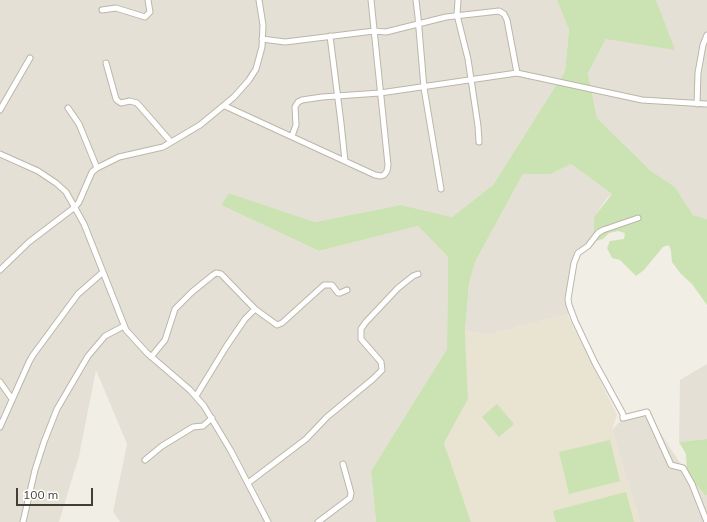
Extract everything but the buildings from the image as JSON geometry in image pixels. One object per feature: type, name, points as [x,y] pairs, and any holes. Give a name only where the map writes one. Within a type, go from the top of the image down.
[{"type":"street","points":[[102,10],[116,8],[146,17],[150,12],[148,0]]},
{"type":"street","points":[[0,270],[29,242],[53,222],[75,207],[83,194],[92,172],[119,157],[163,147],[200,125],[225,106],[249,80],[256,69],[262,47],[263,25],[259,0]]},
{"type":"street","points":[[225,106],[379,176],[384,176],[387,171],[388,164],[371,0]]},
{"type":"street","points":[[416,0],[424,88],[440,189]]},
{"type":"street","points":[[458,0],[458,15],[471,80],[479,142]]},
{"type":"street","points":[[262,39],[285,42],[330,36],[386,32],[458,15],[498,11],[504,14],[507,20],[517,73]]},
{"type":"street","points":[[697,104],[698,73],[703,45],[707,35]]},
{"type":"street","points":[[330,36],[345,161]]},
{"type":"street","points":[[0,110],[30,58]]},
{"type":"street","points":[[106,63],[118,101],[121,103],[130,101],[137,103],[171,142]]},
{"type":"street","points":[[292,136],[296,125],[295,107],[298,102],[302,100],[424,88],[517,73],[642,100],[707,104]]},
{"type":"street","points":[[68,108],[79,124],[98,168]]},
{"type":"street","points":[[0,154],[38,171],[56,182],[66,192],[84,224],[124,326],[151,357],[196,396],[212,418],[268,522]]},
{"type":"street","points":[[638,218],[603,230],[598,233],[588,246],[578,253],[574,263],[568,299],[574,317],[595,363],[623,414],[623,418],[647,412],[671,464],[683,468],[692,484],[707,522]]},
{"type":"street","points":[[0,427],[1,421],[29,362],[70,303],[86,286],[102,273]]},
{"type":"street","points":[[151,357],[165,340],[176,309],[192,292],[213,274],[221,274],[255,309],[274,324],[279,324],[324,285],[332,285],[340,294],[348,290]]},
{"type":"street","points":[[248,483],[306,439],[327,418],[382,370],[381,362],[361,339],[361,329],[398,288],[413,276],[418,274]]},
{"type":"street","points":[[196,396],[226,347],[255,309]]},
{"type":"street","points":[[23,522],[35,470],[57,409],[88,356],[105,336],[124,326]]},
{"type":"street","points":[[0,382],[12,398]]},
{"type":"street","points":[[144,460],[162,446],[194,427],[203,426],[212,418]]},
{"type":"street","points":[[318,522],[350,498],[351,493],[342,464]]},
{"type":"shaded area","points":[[0,0],[557,0],[569,30],[565,71],[493,185],[452,217],[401,205],[315,222],[229,193],[221,205],[319,251],[418,226],[448,257],[447,349],[371,471],[376,522],[120,522],[113,512],[127,444],[96,370],[79,456],[59,522],[0,522]]},
{"type":"shaded area","points":[[656,0],[707,0],[707,219],[693,215],[675,187],[651,171],[597,118],[588,73],[606,39],[662,18]]},
{"type":"shaded area","points":[[571,164],[612,194],[607,198],[594,217],[594,238],[578,253],[568,299],[572,313],[488,335],[465,331],[469,284],[475,262],[523,174],[551,174]]},
{"type":"shaded area","points":[[567,314],[617,415],[612,430],[640,522],[471,522],[444,443],[468,399],[465,331],[488,335]]},
{"type":"shaded area","points":[[707,364],[707,439],[679,442],[680,380]]},
{"type":"shaded area","points":[[647,412],[687,474],[705,495],[707,495],[707,522],[640,522],[612,430],[623,418]]},
{"type":"green space","points":[[557,0],[656,0],[675,50],[606,39],[588,73],[597,118],[651,171],[675,187],[693,215],[707,219],[707,305],[692,284],[681,274],[672,262],[669,245],[663,247],[644,270],[636,276],[620,260],[612,258],[607,248],[610,241],[624,239],[625,233],[618,231],[609,233],[603,239],[592,242],[594,238],[594,217],[612,194],[571,164],[551,174],[523,174],[475,262],[469,284],[465,331],[468,399],[444,443],[471,522],[376,522],[371,471],[447,349],[448,257],[418,226],[319,251],[221,205],[229,193],[315,222],[401,205],[452,217],[493,185],[565,71],[569,30]]},
{"type":"green space","points":[[497,404],[514,424],[499,437],[482,417]]},
{"type":"green space","points":[[707,439],[707,495],[705,495],[687,474],[686,454],[679,442]]},
{"type":"green space","points":[[610,440],[620,481],[569,494],[559,452]]},
{"type":"green space","points":[[626,492],[634,522],[556,522],[553,511]]}]
